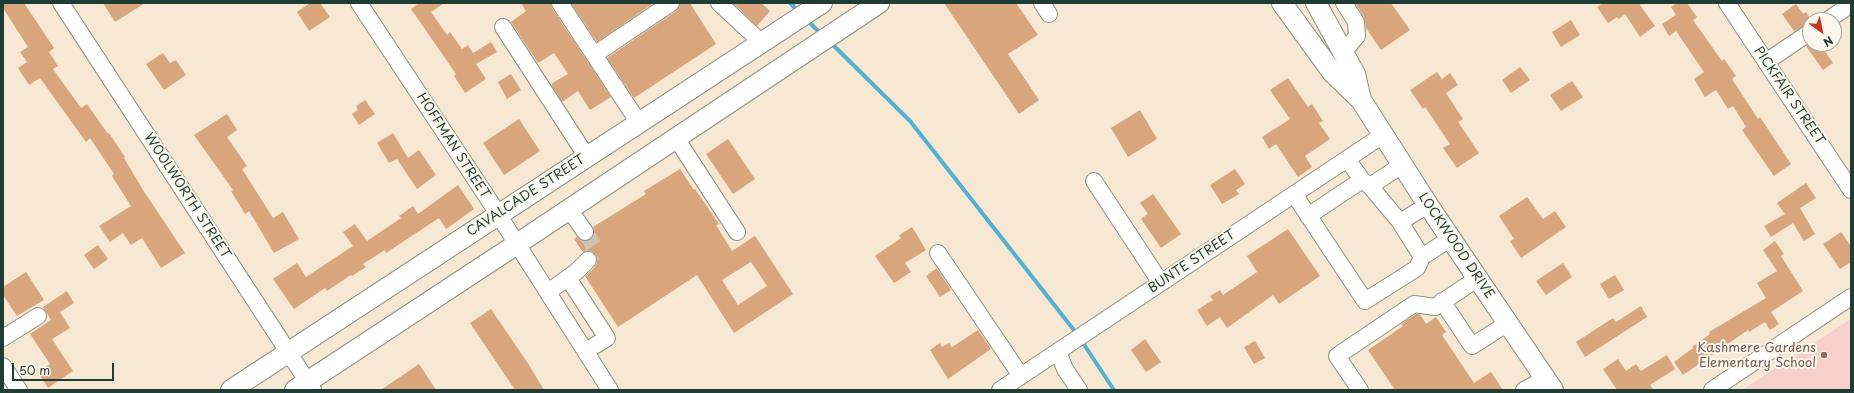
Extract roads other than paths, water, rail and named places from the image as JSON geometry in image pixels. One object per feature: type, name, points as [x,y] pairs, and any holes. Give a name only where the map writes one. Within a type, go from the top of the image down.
[{"type":"main road","points":[[305,387],[878,3]]},
{"type":"main road","name":"LOCKWOOD DRIVE","points":[[1282,3],[1332,72],[1361,100],[1428,205],[1549,384]]},
{"type":"main road","name":"CAVALCADE STREET","points":[[231,390],[818,6]]},
{"type":"main road","name":"LOCKWOOD DRIVE","points":[[1320,9],[1355,74],[1361,100]]},
{"type":"main road","points":[[716,72],[736,99]]},
{"type":"street","name":"WOOLWORTH STREET","points":[[61,3],[288,352],[305,387]]},
{"type":"street","name":"HOFFMAN STREET","points":[[359,3],[517,244],[610,390]]},
{"type":"street","points":[[560,3],[639,123]]},
{"type":"street","points":[[594,55],[671,3]]},
{"type":"street","points":[[719,3],[762,43]]},
{"type":"street","points":[[1320,9],[1343,3],[1356,22],[1357,36],[1343,51]]},
{"type":"street","name":"PICKFAIR STREET","points":[[1727,3],[1851,190]]},
{"type":"street","points":[[1840,12],[1851,4]]},
{"type":"street","points":[[503,27],[587,157]]},
{"type":"street","points":[[1766,62],[1802,37]]},
{"type":"street","name":"BUNTE STREET","points":[[1000,390],[1383,135]]},
{"type":"street","points":[[676,138],[737,232]]},
{"type":"street","points":[[1347,158],[1366,183],[1400,222],[1422,257]]},
{"type":"street","points":[[1308,216],[1366,183],[1402,165]]},
{"type":"street","points":[[1094,180],[1161,283]]},
{"type":"street","points":[[1294,194],[1365,301],[1417,268],[1422,257],[1451,238]]},
{"type":"street","points":[[1400,222],[1428,205]]},
{"type":"street","points":[[570,209],[585,232]]},
{"type":"street","points":[[938,254],[1021,376]]},
{"type":"street","points":[[548,292],[568,278],[588,260]]},
{"type":"street","points":[[568,278],[607,338],[586,351]]},
{"type":"street","points":[[1360,390],[1337,356],[1414,304],[1435,306],[1478,278]]},
{"type":"street","points":[[1712,390],[1851,297]]},
{"type":"street","points":[[1442,301],[1472,346],[1508,324]]},
{"type":"street","points":[[3,338],[38,316]]},
{"type":"street","points":[[1063,348],[1065,369],[1079,390]]},
{"type":"street","points":[[3,366],[19,390]]},
{"type":"street","points":[[1524,390],[1549,384]]},
{"type":"waterway","points":[[790,3],[798,11]]},
{"type":"waterway","points":[[807,20],[822,35]]},
{"type":"waterway","points":[[830,42],[910,121],[1077,334]]},
{"type":"waterway","points":[[1081,340],[1114,390]]},
{"type":"tunnel","points":[[585,232],[594,246],[593,253],[588,260]]},
{"type":"place","name":"Kashmere Gardens Elementary School","points":[[1824,355]]}]
